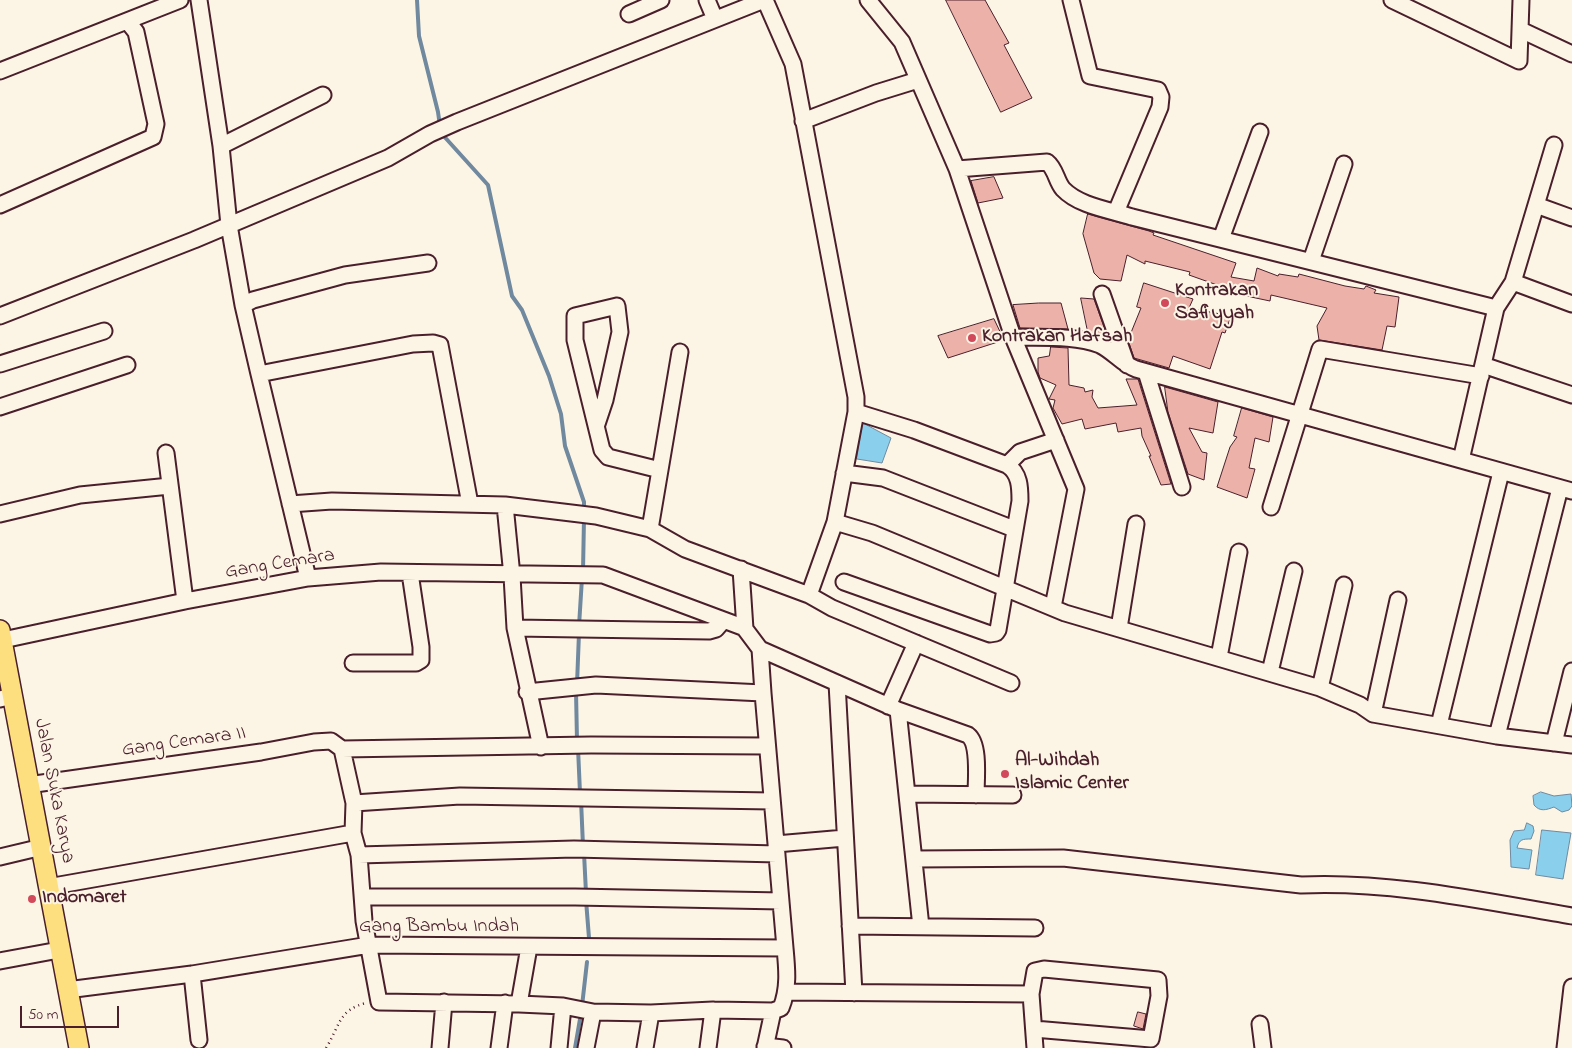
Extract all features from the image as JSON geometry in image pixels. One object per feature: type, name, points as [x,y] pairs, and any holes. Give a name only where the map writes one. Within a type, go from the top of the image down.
[{"type":"main road","name":"Jalan Suka Karya","points":[[1,635],[6,697],[42,847],[66,990],[79,1048]]},
{"type":"street","points":[[0,71],[180,0]]},
{"type":"street","points":[[199,0],[221,146],[228,225],[243,305],[308,578]]},
{"type":"street","points":[[629,14],[661,0]]},
{"type":"street","points":[[707,0],[715,19]]},
{"type":"street","points":[[0,316],[228,225],[388,158],[430,134],[457,122],[765,0],[793,64],[856,397],[856,412],[835,522],[809,595]]},
{"type":"street","points":[[868,0],[902,42],[957,169],[1014,337],[1076,489],[1053,607]]},
{"type":"street","points":[[1071,0],[1090,76],[1158,90],[1161,97],[1160,107],[1116,212]]},
{"type":"street","points":[[1392,0],[1519,61],[1521,0]]},
{"type":"street","points":[[0,205],[67,173],[153,137],[156,124],[136,32],[128,22]]},
{"type":"street","points":[[1521,30],[1572,54]]},
{"type":"street","points":[[803,121],[876,93],[918,80]]},
{"type":"street","points":[[221,146],[323,95]]},
{"type":"street","points":[[1221,239],[1260,132]]},
{"type":"street","points":[[1461,460],[1496,308],[1513,282],[1554,145]]},
{"type":"street","points":[[957,169],[1047,162],[1052,166],[1062,188],[1084,202],[1116,212],[1496,308]]},
{"type":"street","points":[[1311,261],[1344,164]]},
{"type":"street","points":[[1536,205],[1572,218]]},
{"type":"street","points":[[243,305],[253,300],[345,275],[428,263]]},
{"type":"street","points":[[1513,282],[1572,304]]},
{"type":"street","points":[[1102,294],[1128,366]]},
{"type":"street","points":[[597,424],[605,400],[620,332],[617,306],[575,316],[575,340],[602,450],[606,456],[660,470]]},
{"type":"street","points":[[0,364],[104,331]]},
{"type":"street","points":[[1014,337],[1082,340],[1100,346],[1118,357],[1128,366],[1146,372],[1566,490],[1497,736]]},
{"type":"street","points":[[259,374],[413,344],[433,343],[440,346],[470,504]]},
{"type":"street","points":[[1271,507],[1301,415],[1317,352],[1321,349],[1482,371],[1572,395]]},
{"type":"street","points":[[650,528],[680,352]]},
{"type":"street","points":[[0,407],[128,365]]},
{"type":"street","points":[[1146,372],[1182,487]]},
{"type":"street","points":[[844,582],[993,634],[998,630],[1020,501],[1020,484],[1014,470],[1007,465],[914,430],[856,412]]},
{"type":"street","points":[[1007,465],[1020,452],[1056,440]]},
{"type":"street","points":[[166,453],[185,601]]},
{"type":"street","points":[[1438,725],[1500,472]]},
{"type":"street","points":[[844,473],[883,478],[1014,529]]},
{"type":"street","points":[[0,514],[80,494],[170,486]]},
{"type":"street","points":[[290,504],[332,502],[505,505],[596,516],[650,528],[685,549],[809,595],[832,608],[1011,683]]},
{"type":"street","points":[[505,505],[512,576],[514,628],[541,747]]},
{"type":"street","points":[[835,522],[872,533],[1053,607],[1320,688],[1360,705],[1373,714],[1497,736],[1572,745]]},
{"type":"street","points":[[1119,628],[1136,524]]},
{"type":"street","points":[[1219,657],[1240,552]]},
{"type":"street","points":[[742,569],[745,628],[760,649],[893,708],[972,738],[975,747],[976,794]]},
{"type":"street","points":[[1270,672],[1294,571]]},
{"type":"street","name":"Gang Cemara","points":[[1,635],[308,578],[381,572],[512,576],[568,574],[603,576],[745,628]]},
{"type":"street","points":[[353,663],[416,663],[420,660],[421,647],[410,572]]},
{"type":"street","points":[[1320,688],[1344,585]]},
{"type":"street","points":[[1373,714],[1398,600]]},
{"type":"street","points":[[514,628],[709,631],[716,629],[723,621]]},
{"type":"street","points":[[916,643],[893,708],[907,794],[921,927]]},
{"type":"street","points":[[342,749],[354,803],[353,833],[359,855],[369,945],[379,1002],[512,1004],[651,1013],[713,1010],[772,1011],[781,1008],[786,992],[785,948],[760,649]]},
{"type":"street","points":[[1554,743],[1572,671]]},
{"type":"street","points":[[837,683],[854,993]]},
{"type":"street","points":[[527,692],[596,685],[763,693]]},
{"type":"street","name":"Gang Cemara II","points":[[28,785],[331,741],[342,749],[591,745],[767,746]]},
{"type":"street","points":[[907,794],[1013,795]]},
{"type":"street","points":[[354,803],[460,796],[772,801]]},
{"type":"street","points":[[48,887],[353,833]]},
{"type":"street","points":[[359,855],[574,849],[776,849],[845,838]]},
{"type":"street","points":[[0,857],[42,847]]},
{"type":"street","points":[[914,859],[1062,858],[1301,885],[1336,884],[1369,886],[1457,897],[1572,916]]},
{"type":"street","points":[[363,897],[575,897],[781,901]]},
{"type":"street","points":[[850,926],[1035,928]]},
{"type":"street","name":"Gang Bambu Indah","points":[[66,990],[192,974],[369,945],[785,948]]},
{"type":"street","points":[[499,1048],[529,947]]},
{"type":"street","points":[[0,961],[59,950]]},
{"type":"street","points":[[1034,1029],[1109,1042],[1151,1039],[1159,996],[1158,980],[1040,970],[1034,972],[1031,994],[1035,1048]]},
{"type":"street","points":[[192,974],[198,1040]]},
{"type":"street","points":[[786,992],[1031,994]]},
{"type":"street","points":[[1565,1048],[1571,994]]},
{"type":"street","points":[[440,1048],[444,1002]]},
{"type":"street","points":[[559,1048],[578,1009]]},
{"type":"street","points":[[578,1009],[586,1048]]},
{"type":"street","points":[[708,1048],[713,1010]]},
{"type":"street","points":[[772,1011],[765,1047],[783,1048]]},
{"type":"street","points":[[645,1048],[651,1013]]},
{"type":"street","points":[[1260,1024],[1262,1048]]},
{"type":"path","points":[[326,1048],[345,1012],[355,1006],[379,1002]]},
{"type":"water","points":[[863,423],[891,438],[882,463],[857,459]]},
{"type":"water","points":[[1541,792],[1554,796],[1571,794],[1572,806],[1569,810],[1562,812],[1554,807],[1541,810],[1534,805],[1533,796]]},
{"type":"water","points":[[1527,823],[1533,826],[1534,831],[1531,839],[1522,840],[1517,848],[1532,850],[1529,869],[1511,867],[1510,840],[1514,831],[1524,830]]},
{"type":"water","points":[[1542,830],[1571,833],[1563,879],[1536,875]]},
{"type":"building","points":[[946,0],[985,0],[1009,43],[1004,45],[1032,98],[1001,112]]},
{"type":"building","points":[[994,177],[1003,198],[978,203],[971,181]]},
{"type":"building","points":[[1088,214],[1149,231],[1154,233],[1153,235],[1236,263],[1231,277],[1254,281],[1257,268],[1278,276],[1279,274],[1298,277],[1299,274],[1345,286],[1364,289],[1366,286],[1376,290],[1374,293],[1399,297],[1395,327],[1387,326],[1382,350],[1319,340],[1317,326],[1327,308],[1271,295],[1270,301],[1251,297],[1189,275],[1190,272],[1145,261],[1145,264],[1127,255],[1121,281],[1100,279],[1094,273],[1083,234]]},
{"type":"building","points":[[1144,283],[1193,299],[1189,308],[1231,316],[1225,333],[1222,332],[1210,369],[1173,356],[1169,368],[1134,358],[1128,340],[1141,308],[1137,307]]},
{"type":"building","points":[[1081,298],[1094,299],[1108,338],[1088,332]]},
{"type":"building","points":[[1061,303],[1068,329],[1020,328],[1013,305]]},
{"type":"building","name":"Kontrakan Hafsah","points":[[994,319],[1004,340],[948,358],[938,336]]},
{"type":"building","points":[[1051,347],[1068,348],[1069,385],[1084,388],[1085,392],[1093,390],[1092,397],[1098,408],[1137,405],[1126,379],[1138,379],[1171,484],[1161,485],[1149,456],[1151,456],[1142,436],[1141,428],[1118,432],[1116,423],[1085,429],[1082,419],[1062,424],[1053,408],[1055,400],[1049,399],[1056,385],[1040,378],[1038,372],[1038,358],[1049,356]]},
{"type":"building","points":[[1165,387],[1218,402],[1213,433],[1189,428],[1202,452],[1207,453],[1204,480],[1188,474],[1168,412]]},
{"type":"building","points":[[1242,408],[1273,417],[1269,442],[1255,438],[1249,468],[1255,469],[1247,498],[1217,487],[1230,447],[1237,437],[1234,436]]},
{"type":"building","points":[[1138,1012],[1146,1014],[1143,1029],[1134,1026]]},
{"type":"waterway","points":[[417,0],[419,36],[440,126]]},
{"type":"waterway","points":[[441,133],[488,185],[512,296],[522,310],[549,376],[561,414],[565,446],[584,502],[584,511]]},
{"type":"waterway","points":[[583,571],[584,518]]},
{"type":"waterway","points":[[579,626],[582,578]]},
{"type":"waterway","points":[[577,684],[579,633]]},
{"type":"waterway","points":[[576,691],[577,741]]},
{"type":"waterway","points":[[578,748],[580,793]]},
{"type":"waterway","points":[[581,800],[583,846]]},
{"type":"waterway","points":[[584,853],[586,893]]},
{"type":"waterway","points":[[586,900],[589,938]]},
{"type":"waterway","points":[[582,1006],[587,962]]},
{"type":"waterway","points":[[575,1048],[581,1013]]},
{"type":"place","name":"Kontrakan Safiyyah","points":[[1165,303]]},
{"type":"place","name":"Kontrakan Hafsah","points":[[972,338]]},
{"type":"place","name":"Al-Wihdah Islamic Center","points":[[1005,774]]},
{"type":"place","name":"Indomaret","points":[[32,899]]}]
